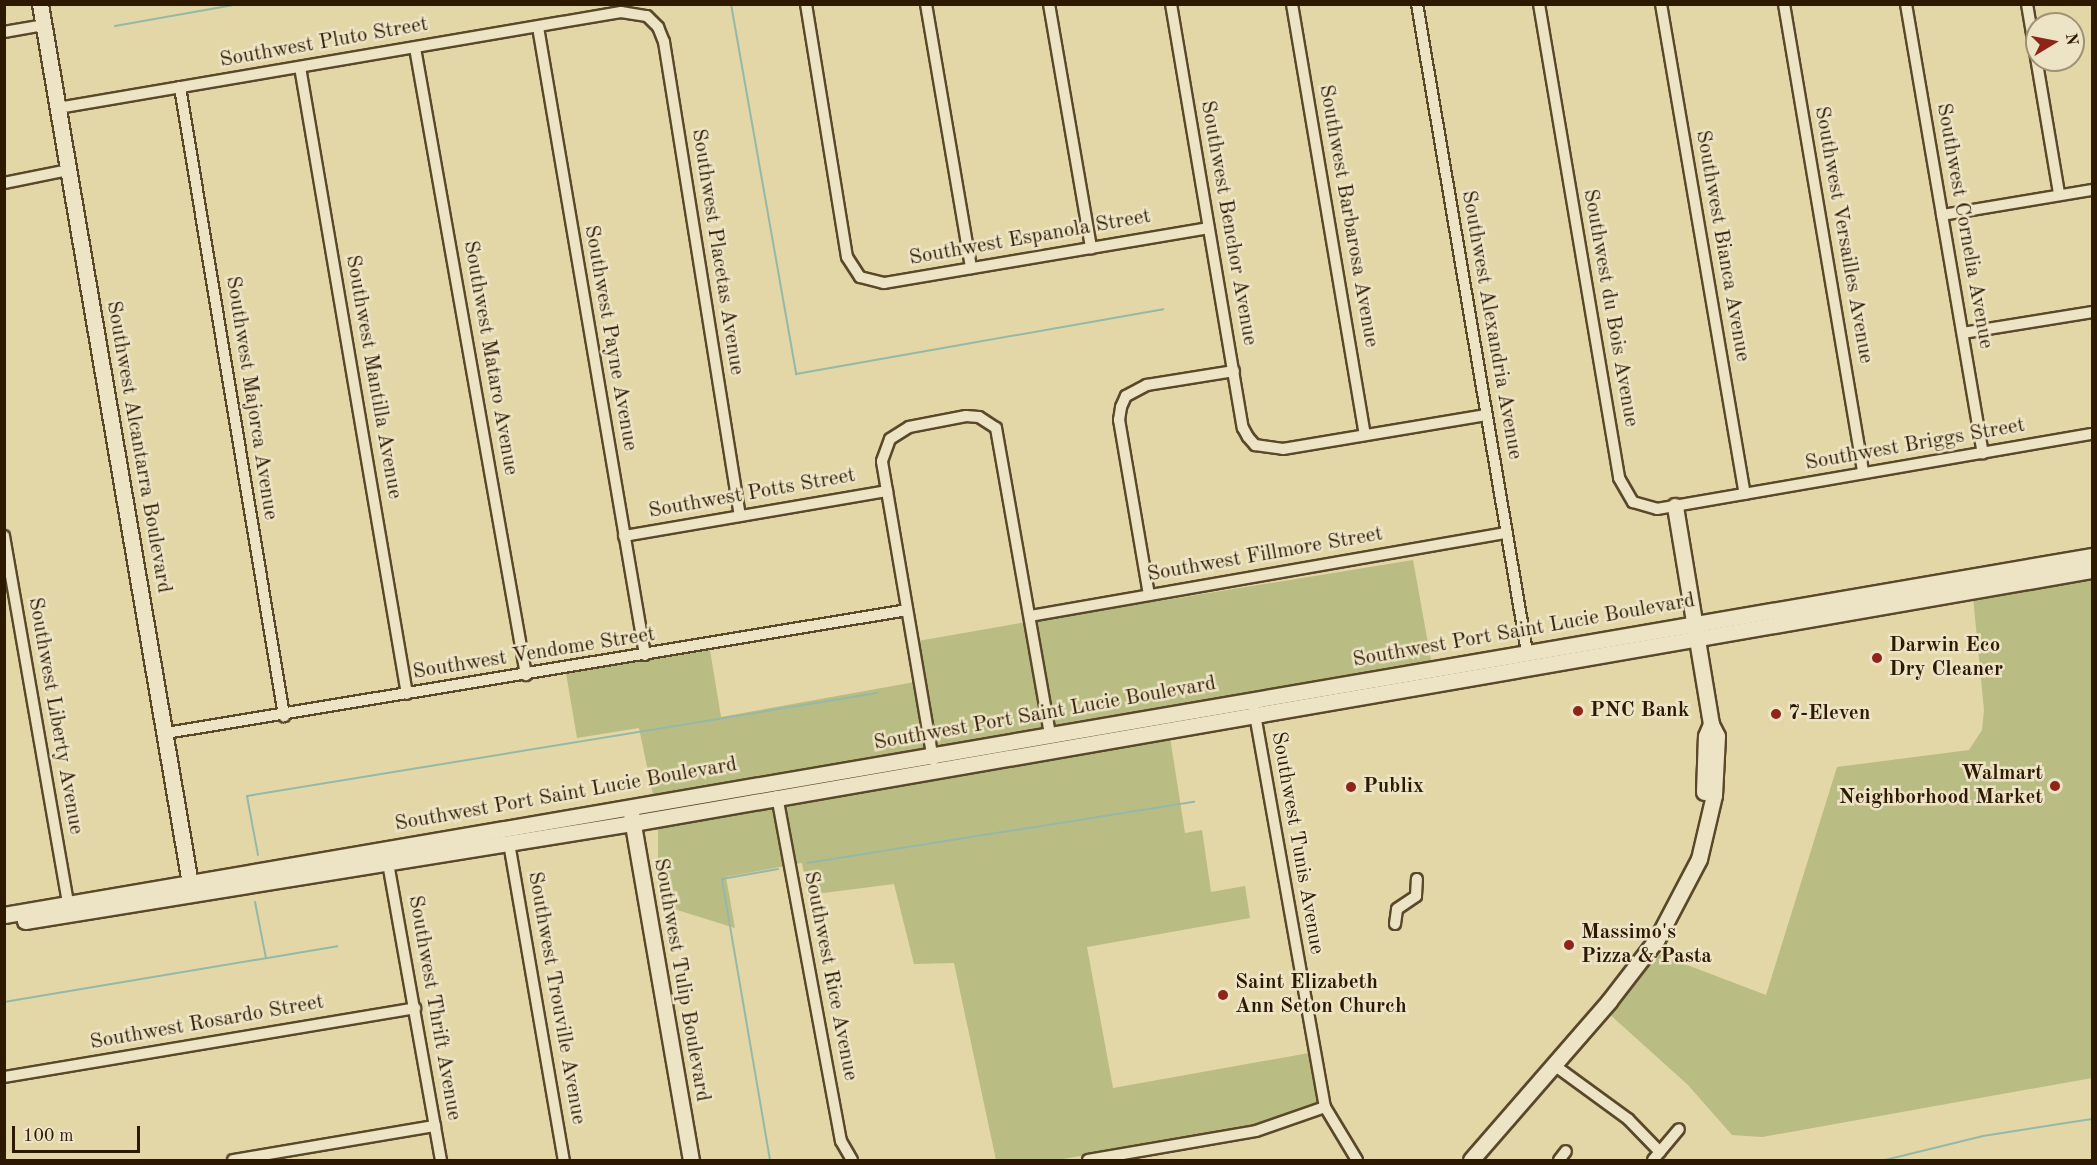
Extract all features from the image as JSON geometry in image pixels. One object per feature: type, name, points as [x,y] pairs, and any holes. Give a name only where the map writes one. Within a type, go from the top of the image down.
[{"type":"main road","name":"Southwest Alcantarra Boulevard","points":[[40,4],[191,889]]},
{"type":"main road","points":[[1471,1161],[1554,1065],[1657,939],[1690,873],[1703,801],[1706,736],[1711,724],[1675,506]]},
{"type":"main road","name":"Southwest Port Saint Lucie Boulevard","points":[[4,915],[68,902],[191,889],[388,863],[633,823],[777,796],[1050,734],[1500,673],[1697,630],[2092,556]]},
{"type":"main road","name":"Southwest Port Saint Lucie Boulevard","points":[[4,924],[630,807],[934,762],[1254,708],[1527,652],[1944,597],[2092,570]]},
{"type":"main road","points":[[1944,597],[1970,578]]},
{"type":"main road","points":[[1500,673],[1527,652]]},
{"type":"main road","name":"Southwest Tulip Boulevard","points":[[630,807],[691,1161]]},
{"type":"street","name":"Southwest Espanola Street","points":[[806,4],[847,257],[860,277],[884,283],[1208,228]]},
{"type":"street","points":[[926,4],[971,268]]},
{"type":"street","points":[[1050,4],[1091,248]]},
{"type":"street","name":"Southwest Benchor Avenue","points":[[1171,4],[1243,428],[1255,445],[1283,449],[1365,435]]},
{"type":"street","name":"Southwest Barbarosa Avenue","points":[[1292,4],[1365,435]]},
{"type":"street","name":"Southwest Alexandria Avenue","points":[[1417,4],[1527,652]]},
{"type":"street","name":"Southwest du Bois Avenue","points":[[1539,4],[1619,478],[1633,502],[1657,509],[1745,494]]},
{"type":"street","name":"Southwest Bianca Avenue","points":[[1661,4],[1745,494]]},
{"type":"street","name":"Southwest Versailles Avenue","points":[[1784,4],[1863,472]]},
{"type":"street","name":"Southwest Cornelia Avenue","points":[[1906,4],[1983,453]]},
{"type":"street","points":[[2027,4],[2059,194]]},
{"type":"street","name":"Southwest Pluto Street","points":[[58,108],[632,12]]},
{"type":"street","name":"Southwest Placetas Avenue","points":[[632,12],[654,21],[664,42],[740,516]]},
{"type":"street","points":[[4,32],[43,25]]},
{"type":"street","name":"Southwest Payne Avenue","points":[[538,27],[645,655]]},
{"type":"street","name":"Southwest Mataro Avenue","points":[[415,48],[526,675]]},
{"type":"street","name":"Southwest Mantilla Avenue","points":[[300,67],[407,694]]},
{"type":"street","name":"Southwest Majorca Avenue","points":[[180,87],[284,716]]},
{"type":"street","points":[[4,183],[68,170]]},
{"type":"street","points":[[1942,215],[2092,190]]},
{"type":"street","points":[[1963,333],[2092,312]]},
{"type":"street","points":[[1149,596],[1119,420],[1121,407],[1126,396],[1147,385],[1234,371]]},
{"type":"street","points":[[1365,435],[1486,415]]},
{"type":"street","points":[[934,762],[887,491],[884,449],[896,433],[909,427],[966,416],[990,422],[1001,441],[1050,734]]},
{"type":"street","name":"Southwest Briggs Street","points":[[1745,494],[2092,434]]},
{"type":"street","name":"Southwest Potts Street","points":[[624,536],[887,491]]},
{"type":"street","name":"Southwest Fillmore Street","points":[[1030,616],[1507,533]]},
{"type":"street","name":"Southwest Liberty Avenue","points":[[4,536],[68,902]]},
{"type":"street","name":"Southwest Vendome Street","points":[[166,733],[284,716],[907,610]]},
{"type":"street","name":"Southwest Tunis Avenue","points":[[1254,708],[1325,1107],[1357,1161]]},
{"type":"street","name":"Southwest Rice Avenue","points":[[777,796],[841,1141],[852,1161]]},
{"type":"street","name":"Southwest Trouville Avenue","points":[[509,843],[564,1161]]},
{"type":"street","name":"Southwest Thrift Avenue","points":[[388,863],[441,1161]]},
{"type":"street","points":[[1395,924],[1397,909],[1416,896],[1418,879]]},
{"type":"street","name":"Southwest Rosardo Street","points":[[4,1077],[415,1008]]},
{"type":"street","points":[[1554,1065],[1628,1119],[1657,1156],[1679,1130]]},
{"type":"street","points":[[1088,1161],[1256,1131],[1325,1107]]},
{"type":"street","points":[[233,1161],[435,1126]]},
{"type":"green space","points":[[1413,560],[1433,671],[1055,736],[1036,621]]},
{"type":"green space","points":[[2092,575],[2092,1078],[1762,1137],[1732,1135],[1688,1085],[1606,1011],[1653,952],[1766,995],[1837,767],[1969,750],[1982,730],[1984,710],[1973,597]]},
{"type":"green space","points":[[1026,622],[1045,738],[938,756],[918,641]]},
{"type":"green space","points":[[710,650],[721,717],[915,682],[929,758],[655,805],[639,728],[577,738],[566,673]]},
{"type":"green space","points":[[1169,731],[1185,833],[1202,830],[1211,892],[1245,886],[1250,918],[1087,947],[1113,1088],[1309,1053],[1319,1104],[1256,1126],[1057,1160],[996,1160],[954,963],[914,964],[894,884],[808,895],[802,863],[795,864],[783,792]]},
{"type":"green space","points":[[773,794],[785,866],[726,877],[735,928],[674,909],[663,897],[658,874],[658,819]]},
{"type":"waterway","points":[[115,26],[239,4]]},
{"type":"waterway","points":[[731,4],[796,374],[1163,309]]},
{"type":"waterway","points":[[258,855],[247,796],[877,693]]},
{"type":"waterway","points":[[807,863],[1194,802]]},
{"type":"waterway","points":[[770,1160],[722,879],[778,869]]},
{"type":"waterway","points":[[255,902],[266,958]]},
{"type":"waterway","points":[[4,1002],[337,946]]},
{"type":"waterway","points":[[1885,1160],[1983,1136],[2092,1119]]},
{"type":"place","name":"Darwin Eco Dry Cleaner","points":[[1877,658]]},
{"type":"place","name":"PNC Bank","points":[[1578,711]]},
{"type":"place","name":"7-Eleven","points":[[1776,714]]},
{"type":"place","name":"Walmart Neighborhood Market","points":[[2055,786]]},
{"type":"place","name":"Publix","points":[[1351,787]]},
{"type":"place","name":"Massimo's Pizza & Pasta","points":[[1569,945]]},
{"type":"place","name":"Saint Elizabeth Ann Seton Church","points":[[1223,995]]}]
